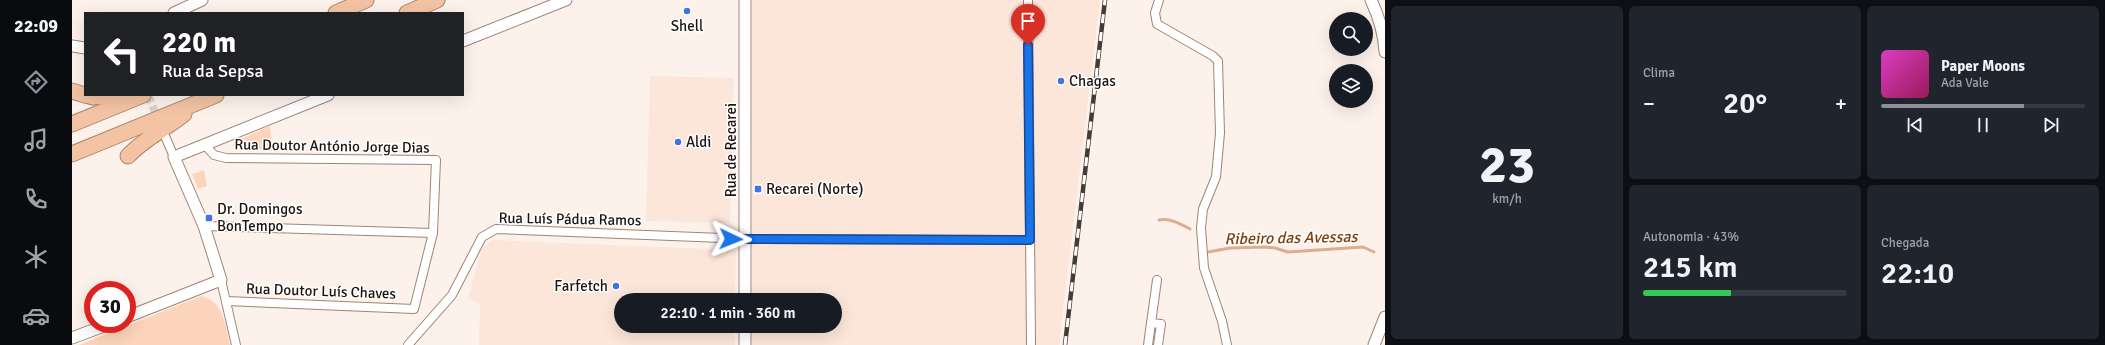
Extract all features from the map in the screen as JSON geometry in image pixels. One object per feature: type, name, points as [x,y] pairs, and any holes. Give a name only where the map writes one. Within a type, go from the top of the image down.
[{"type":"highway","points":[[338,12],[366,0]]},
{"type":"highway","points":[[409,12],[437,0]]},
{"type":"highway","points":[[72,92],[84,95]]},
{"type":"highway","points":[[89,96],[108,96]]},
{"type":"highway","points":[[72,124],[141,96]]},
{"type":"highway","points":[[72,154],[214,96]]},
{"type":"highway","points":[[128,156],[148,138],[166,128],[202,101]]},
{"type":"street","points":[[176,12],[202,0]]},
{"type":"street","points":[[464,41],[566,0]]},
{"type":"street","name":"Rua de Recarei","points":[[745,0],[746,293]]},
{"type":"street","points":[[1028,0],[1030,345]]},
{"type":"street","points":[[1159,0],[1155,13],[1157,24],[1213,56],[1218,61],[1220,133],[1216,177],[1203,209],[1201,228],[1204,268],[1222,321],[1227,345]]},
{"type":"street","points":[[1371,2],[1379,17],[1384,37],[1385,52]]},
{"type":"street","points":[[72,46],[84,48]]},
{"type":"street","points":[[174,157],[325,96]]},
{"type":"street","points":[[165,136],[204,226],[221,280],[236,345]]},
{"type":"street","name":"Rua Doutor António Jorge Dias","points":[[204,144],[214,155],[226,158],[436,160],[433,233],[414,309]]},
{"type":"street","points":[[204,226],[433,233]]},
{"type":"street","name":"Rua Luís Pádua Ramos","points":[[408,345],[438,312],[456,289],[479,241],[486,233],[496,229],[746,240],[1030,240]]},
{"type":"street","points":[[136,313],[221,280]]},
{"type":"street","points":[[1148,345],[1157,280]]},
{"type":"street","name":"Rua Doutor Luís Chaves","points":[[226,301],[414,309]]},
{"type":"street","points":[[1374,345],[1385,316]]},
{"type":"street","points":[[1151,323],[1161,324],[1158,345]]},
{"type":"street","points":[[72,338],[85,333]]},
{"type":"street","points":[[745,333],[745,345]]},
{"type":"shaded area","points":[[752,0],[1100,0],[1059,345],[752,345],[752,333],[842,333],[842,293],[752,293]]},
{"type":"shaded area","points":[[650,76],[734,78],[730,223],[646,221]]},
{"type":"shaded area","points":[[270,126],[272,149],[237,149],[233,146],[234,142]]},
{"type":"shaded area","points":[[204,170],[207,186],[198,189],[192,174]]},
{"type":"shaded area","points":[[492,240],[736,250],[735,293],[614,293],[614,333],[735,333],[735,345],[479,345],[480,304],[468,298],[482,249]]},
{"type":"shaded area","points":[[201,296],[215,303],[219,308],[225,322],[230,345],[79,345],[109,333],[136,333],[136,322]]},
{"type":"waterway","name":"Ribeiro das Avessas","points":[[1159,220],[1179,223],[1190,229]]},
{"type":"waterway","name":"Ribeiro das Avessas","points":[[1208,252],[1230,248],[1265,247],[1288,252],[1363,247],[1374,252]]},
{"type":"tunnel","points":[[148,96],[159,122]]},
{"type":"railway","points":[[1065,345],[1105,0]]},
{"type":"place","name":"Shell","points":[[687,11]]},
{"type":"place","name":"Chagas","points":[[1061,81]]},
{"type":"place","name":"Aldi","points":[[678,142]]},
{"type":"place","name":"Recarei (Norte)","points":[[758,189]]},
{"type":"place","name":"Dr. Domingos BonTempo","points":[[209,218]]},
{"type":"place","name":"Farfetch","points":[[616,286]]},
{"type":"route","points":[[731,239],[1030,240],[1028,45]]}]
